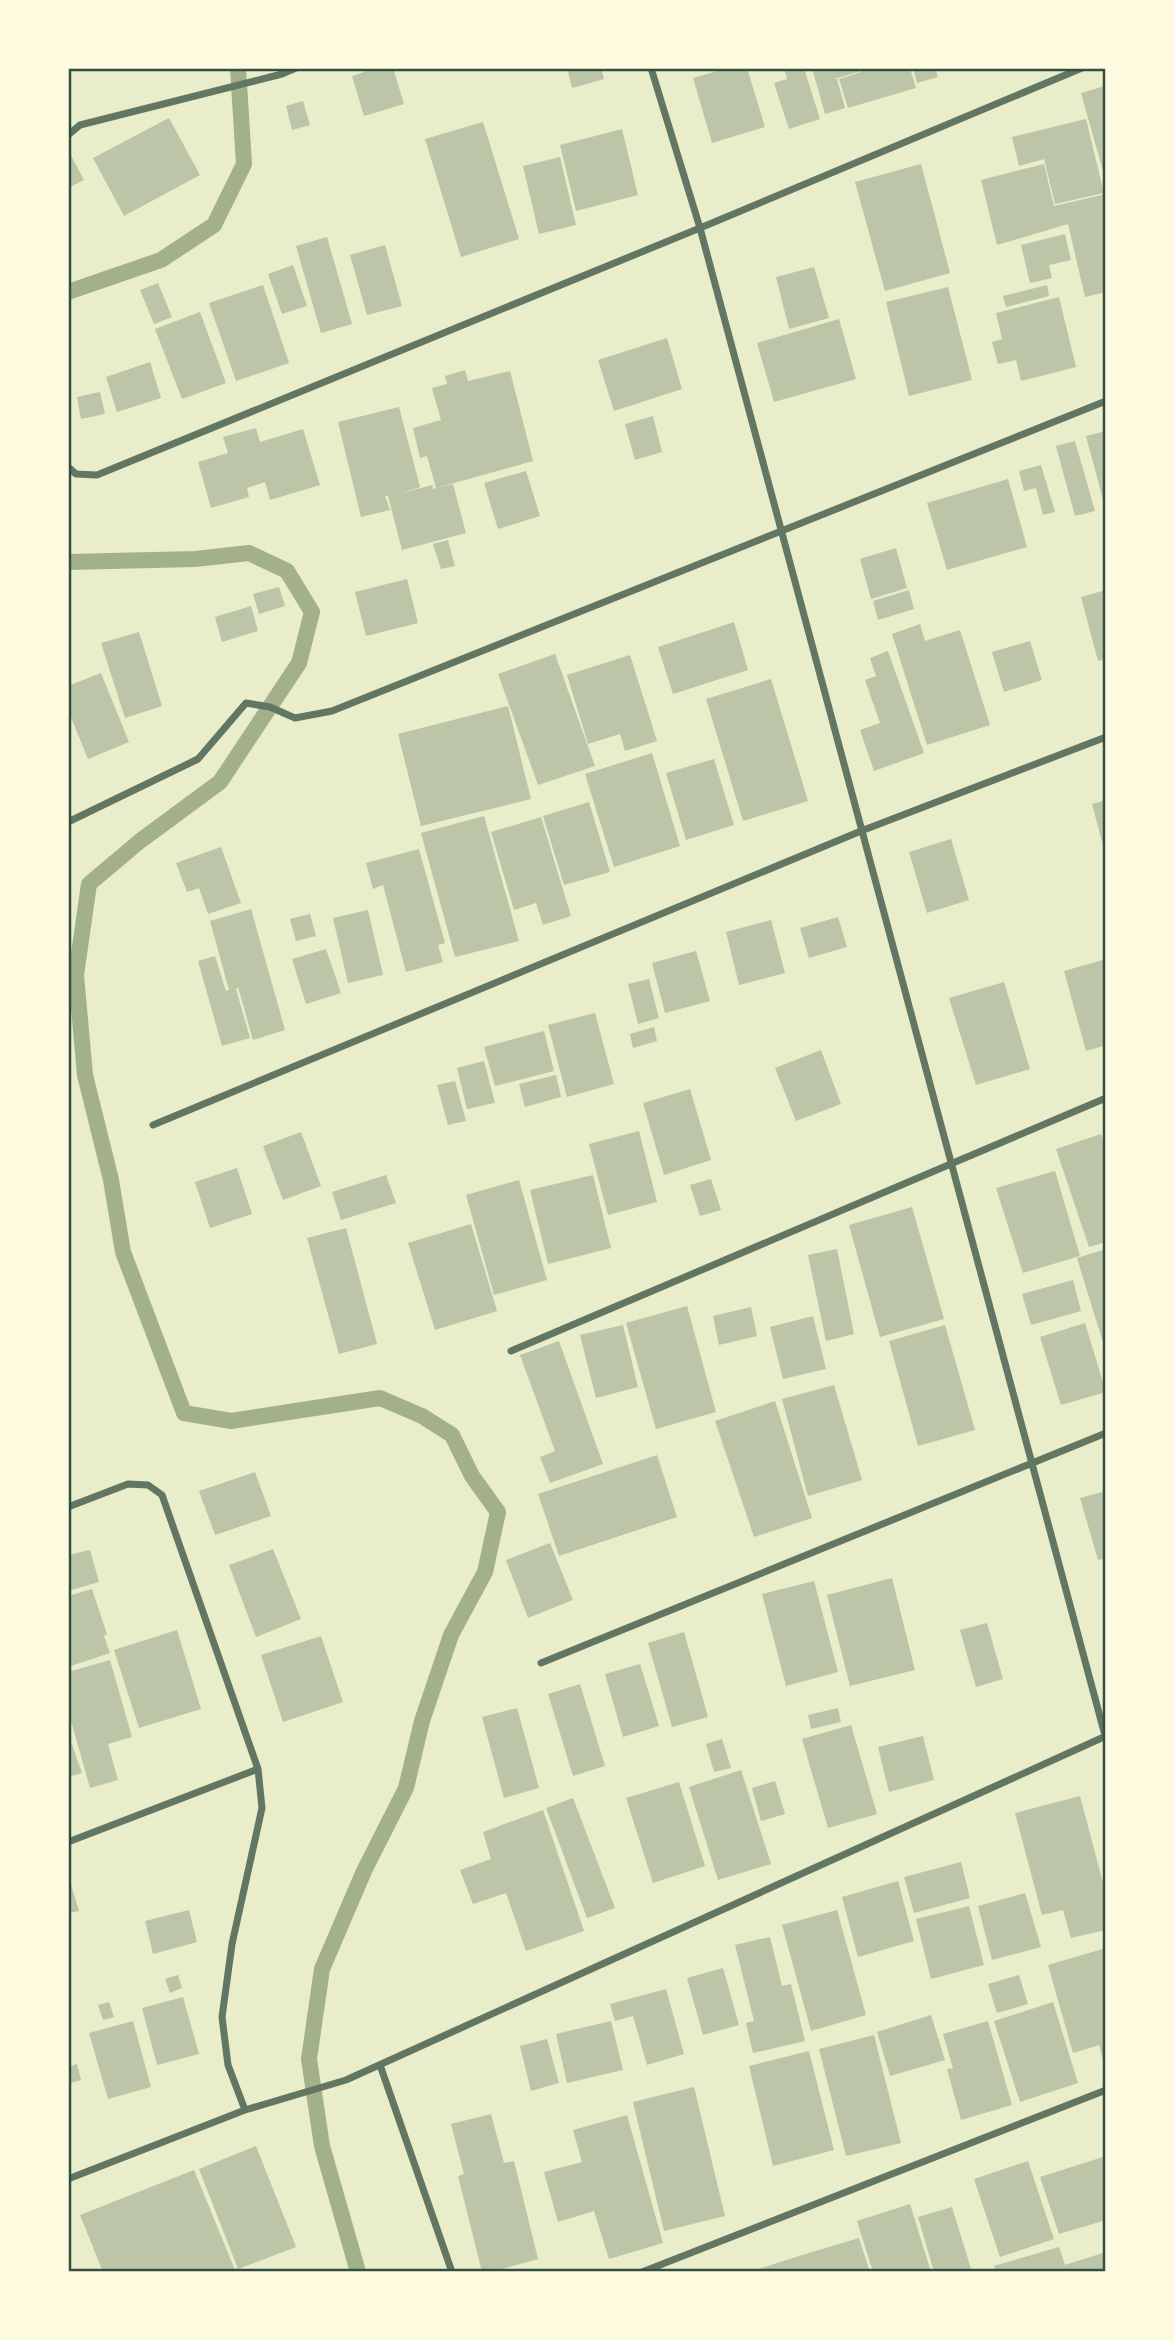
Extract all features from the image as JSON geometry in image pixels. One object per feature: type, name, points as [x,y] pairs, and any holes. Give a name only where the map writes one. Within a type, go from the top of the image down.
[{"type":"street","points":[[68,135],[80,125],[282,75],[296,68]]},
{"type":"street","points":[[68,2179],[245,2110],[346,2080],[1106,1737],[700,228],[651,68]]},
{"type":"street","points":[[68,467],[76,474],[97,475],[1082,68]]},
{"type":"street","points":[[68,822],[198,759],[246,703],[270,707],[295,718],[332,711],[1106,401]]},
{"type":"street","points":[[153,1125],[861,831],[1106,737]]},
{"type":"street","points":[[511,1351],[1106,1098]]},
{"type":"street","points":[[541,1663],[1106,1433]]},
{"type":"street","points":[[68,1507],[128,1484],[148,1485],[162,1494],[258,1769],[262,1808],[232,1944],[222,2017],[228,2065],[245,2110]]},
{"type":"street","points":[[68,1842],[258,1769]]},
{"type":"street","points":[[380,2065],[452,2272]]},
{"type":"street","points":[[642,2272],[1106,2090]]},
{"type":"building","points":[[376,68],[393,68],[404,104],[364,116],[352,76]]},
{"type":"building","points":[[567,68],[601,68],[604,79],[572,88]]},
{"type":"building","points":[[728,68],[747,68],[765,127],[712,143],[693,78]]},
{"type":"building","points":[[784,68],[804,68],[820,119],[789,129],[774,83],[787,79]]},
{"type":"building","points":[[812,68],[868,69],[834,79],[837,79],[845,108],[825,114]]},
{"type":"building","points":[[873,68],[910,68],[916,88],[848,108],[839,79]]},
{"type":"building","points":[[913,68],[935,68],[938,77],[917,83]]},
{"type":"building","points":[[1105,86],[1106,178],[1081,93]]},
{"type":"building","points":[[303,101],[310,125],[292,130],[286,106]]},
{"type":"building","points":[[169,118],[200,175],[124,216],[93,158]]},
{"type":"building","points":[[1086,119],[1104,193],[1055,204],[1044,159],[1019,166],[1012,137]]},
{"type":"building","points":[[483,122],[519,239],[461,257],[425,139]]},
{"type":"building","points":[[622,129],[638,195],[576,211],[560,145]]},
{"type":"building","points":[[68,150],[84,180],[68,188]]},
{"type":"building","points":[[560,157],[576,225],[539,234],[523,166]]},
{"type":"building","points":[[921,164],[950,273],[885,291],[855,182]]},
{"type":"building","points":[[1044,164],[1054,206],[1106,194],[1106,292],[1085,297],[1068,224],[997,245],[981,180]]},
{"type":"building","points":[[1065,234],[1071,260],[1049,265],[1052,278],[1030,283],[1021,245]]},
{"type":"building","points":[[327,237],[352,324],[321,333],[296,246]]},
{"type":"building","points":[[385,245],[402,306],[367,315],[350,255]]},
{"type":"building","points":[[293,265],[307,306],[282,314],[268,274]]},
{"type":"building","points":[[814,267],[829,318],[789,329],[776,277]]},
{"type":"building","points":[[158,283],[172,317],[154,324],[140,290]]},
{"type":"building","points":[[263,285],[289,363],[236,381],[209,303]]},
{"type":"building","points":[[1047,285],[1049,296],[1006,307],[1003,296]]},
{"type":"building","points":[[948,287],[972,380],[909,396],[886,302]]},
{"type":"building","points":[[1059,297],[1076,367],[1021,381],[1016,360],[998,364],[992,342],[1002,339],[996,313]]},
{"type":"building","points":[[200,312],[226,383],[182,399],[155,329]]},
{"type":"building","points":[[839,319],[856,379],[774,402],[757,343]]},
{"type":"building","points":[[667,338],[682,389],[614,411],[598,360]]},
{"type":"building","points":[[150,362],[161,398],[117,412],[106,377]]},
{"type":"building","points":[[465,370],[468,381],[510,371],[533,461],[436,488],[427,456],[420,458],[413,428],[441,420],[432,388],[447,384],[445,376]]},
{"type":"building","points":[[100,392],[105,414],[81,419],[77,397]]},
{"type":"building","points":[[399,407],[420,487],[401,493],[433,485],[432,489],[453,484],[466,533],[402,550],[388,496],[385,496],[390,510],[361,517],[338,422]]},
{"type":"building","points":[[653,416],[662,452],[635,460],[625,424]]},
{"type":"building","points":[[256,428],[260,442],[303,429],[320,485],[270,500],[265,482],[247,488],[249,497],[211,508],[198,462],[228,453],[223,437]]},
{"type":"building","points":[[1106,431],[1106,507],[1105,507],[1086,436]]},
{"type":"building","points":[[1075,441],[1095,511],[1075,516],[1056,446]]},
{"type":"building","points":[[1041,465],[1055,512],[1043,515],[1036,488],[1024,491],[1019,471]]},
{"type":"building","points":[[526,471],[540,516],[498,529],[484,483]]},
{"type":"building","points":[[1008,479],[1027,547],[947,570],[927,503]]},
{"type":"building","points":[[448,540],[455,566],[441,569],[433,544]]},
{"type":"building","points":[[896,548],[907,588],[871,599],[860,559]]},
{"type":"building","points":[[407,579],[418,623],[366,636],[355,592]]},
{"type":"building","points":[[279,587],[285,606],[259,614],[253,594]]},
{"type":"building","points":[[909,590],[914,609],[878,620],[873,601]]},
{"type":"building","points":[[1106,590],[1106,659],[1098,661],[1081,597]]},
{"type":"building","points":[[251,606],[258,631],[222,642],[215,617]]},
{"type":"building","points":[[734,622],[748,670],[673,694],[658,647]]},
{"type":"building","points":[[920,624],[925,641],[960,630],[990,725],[927,745],[892,634]]},
{"type":"building","points":[[139,632],[162,706],[125,718],[101,643]]},
{"type":"building","points":[[1030,641],[1042,680],[1004,692],[992,652]]},
{"type":"building","points":[[888,651],[924,753],[874,771],[860,730],[880,723],[865,680],[876,676],[870,658]]},
{"type":"building","points":[[555,654],[595,766],[538,785],[498,674]]},
{"type":"building","points":[[630,655],[657,741],[625,751],[620,734],[588,744],[567,675]]},
{"type":"building","points":[[101,673],[129,742],[88,759],[68,710],[68,686]]},
{"type":"building","points":[[771,679],[808,801],[743,821],[706,699]]},
{"type":"building","points":[[508,706],[531,799],[421,826],[398,734]]},
{"type":"building","points":[[652,753],[680,846],[614,867],[585,774]]},
{"type":"building","points":[[714,759],[734,825],[686,840],[666,773]]},
{"type":"building","points":[[1106,800],[1106,853],[1105,853],[1092,804]]},
{"type":"building","points":[[589,802],[610,872],[564,885],[543,816]]},
{"type":"building","points":[[484,816],[519,941],[455,957],[421,833]]},
{"type":"building","points":[[541,817],[571,916],[543,925],[536,903],[514,910],[491,832]]},
{"type":"building","points":[[951,839],[969,900],[927,913],[909,852]]},
{"type":"building","points":[[221,847],[241,903],[208,914],[199,888],[187,892],[176,863]]},
{"type":"building","points":[[419,849],[445,943],[438,945],[443,962],[406,972],[383,885],[373,889],[366,863]]},
{"type":"building","points":[[251,909],[285,1030],[253,1040],[238,987],[236,989],[250,1038],[222,1046],[198,961],[215,956],[226,991],[229,990],[210,921]]},
{"type":"building","points":[[368,910],[383,975],[348,983],[333,918]]},
{"type":"building","points":[[310,914],[316,936],[296,941],[290,919]]},
{"type":"building","points":[[838,917],[847,947],[809,958],[800,928]]},
{"type":"building","points":[[771,920],[785,973],[739,985],[726,932]]},
{"type":"building","points":[[326,949],[341,993],[306,1004],[292,959]]},
{"type":"building","points":[[696,951],[710,1001],[665,1013],[652,963]]},
{"type":"building","points":[[1103,960],[1106,971],[1106,1045],[1086,1051],[1064,971]]},
{"type":"building","points":[[649,979],[659,1018],[638,1024],[628,984]]},
{"type":"building","points":[[1004,982],[1030,1069],[976,1085],[949,998]]},
{"type":"building","points":[[595,1013],[614,1084],[567,1097],[548,1025]]},
{"type":"building","points":[[654,1027],[657,1041],[633,1048],[630,1034]]},
{"type":"building","points":[[544,1031],[554,1071],[495,1086],[484,1047]]},
{"type":"building","points":[[821,1050],[841,1104],[796,1121],[775,1068]]},
{"type":"building","points":[[484,1061],[495,1103],[467,1109],[457,1068]]},
{"type":"building","points":[[556,1075],[561,1097],[525,1107],[519,1084]]},
{"type":"building","points":[[455,1081],[466,1121],[448,1125],[437,1085]]},
{"type":"building","points":[[690,1089],[711,1160],[664,1175],[643,1103]]},
{"type":"building","points":[[639,1131],[657,1202],[608,1215],[589,1144]]},
{"type":"building","points":[[301,1132],[321,1186],[283,1200],[263,1146]]},
{"type":"building","points":[[1101,1134],[1106,1149],[1106,1242],[1089,1247],[1056,1149]]},
{"type":"building","points":[[237,1168],[252,1214],[210,1228],[195,1182]]},
{"type":"building","points":[[1055,1171],[1080,1256],[1023,1273],[996,1188]]},
{"type":"building","points":[[386,1175],[396,1203],[341,1220],[332,1192]]},
{"type":"building","points":[[593,1175],[611,1248],[548,1264],[530,1190]]},
{"type":"building","points":[[711,1179],[721,1210],[700,1216],[690,1185]]},
{"type":"building","points":[[519,1180],[547,1280],[494,1295],[466,1195]]},
{"type":"building","points":[[912,1207],[944,1319],[880,1337],[849,1225]]},
{"type":"building","points":[[471,1224],[497,1311],[435,1330],[408,1243]]},
{"type":"building","points":[[346,1228],[377,1344],[339,1354],[307,1238]]},
{"type":"building","points":[[837,1249],[854,1334],[826,1341],[808,1255]]},
{"type":"building","points":[[1106,1249],[1106,1349],[1105,1349],[1077,1258]]},
{"type":"building","points":[[1073,1280],[1081,1311],[1031,1325],[1022,1294]]},
{"type":"building","points":[[687,1306],[716,1412],[656,1429],[626,1323]]},
{"type":"building","points":[[751,1307],[757,1336],[719,1345],[713,1316]]},
{"type":"building","points":[[813,1316],[826,1369],[783,1379],[770,1327]]},
{"type":"building","points":[[1085,1323],[1106,1392],[1061,1405],[1040,1337]]},
{"type":"building","points":[[623,1325],[638,1387],[596,1398],[580,1335]]},
{"type":"building","points":[[945,1325],[975,1430],[918,1446],[889,1341]]},
{"type":"building","points":[[559,1341],[603,1464],[550,1483],[540,1457],[555,1451],[520,1355]]},
{"type":"building","points":[[834,1385],[862,1480],[808,1496],[782,1399]]},
{"type":"building","points":[[775,1401],[812,1518],[754,1537],[715,1421]]},
{"type":"building","points":[[657,1455],[677,1517],[559,1556],[538,1494]]},
{"type":"building","points":[[255,1472],[271,1516],[215,1535],[199,1491]]},
{"type":"building","points":[[1106,1491],[1106,1558],[1098,1560],[1080,1498]]},
{"type":"building","points":[[550,1543],[573,1600],[528,1618],[506,1560]]},
{"type":"building","points":[[273,1549],[301,1619],[256,1637],[229,1565]]},
{"type":"building","points":[[90,1550],[99,1582],[68,1591],[68,1555]]},
{"type":"building","points":[[892,1578],[915,1670],[850,1686],[827,1595]]},
{"type":"building","points":[[814,1581],[838,1672],[786,1686],[762,1594]]},
{"type":"building","points":[[92,1589],[107,1634],[104,1636],[110,1653],[68,1667],[68,1596]]},
{"type":"building","points":[[987,1623],[1003,1679],[976,1687],[960,1630]]},
{"type":"building","points":[[177,1630],[201,1709],[139,1728],[114,1650]]},
{"type":"building","points":[[684,1632],[708,1717],[672,1727],[648,1643]]},
{"type":"building","points":[[321,1636],[343,1702],[283,1722],[261,1655]]},
{"type":"building","points":[[110,1660],[132,1737],[108,1744],[118,1780],[90,1788],[68,1710],[68,1672]]},
{"type":"building","points":[[640,1664],[659,1726],[623,1737],[605,1674]]},
{"type":"building","points":[[580,1684],[605,1766],[573,1776],[548,1694]]},
{"type":"building","points":[[517,1708],[539,1788],[504,1798],[482,1717]]},
{"type":"building","points":[[838,1708],[841,1722],[811,1729],[808,1715]]},
{"type":"building","points":[[851,1725],[877,1814],[828,1828],[802,1739]]},
{"type":"building","points":[[68,1733],[82,1773],[68,1777]]},
{"type":"building","points":[[923,1736],[934,1780],[889,1792],[878,1747]]},
{"type":"building","points":[[722,1739],[731,1768],[714,1772],[706,1744]]},
{"type":"building","points":[[741,1770],[771,1864],[718,1880],[689,1787]]},
{"type":"building","points":[[775,1781],[785,1814],[761,1821],[752,1788]]},
{"type":"building","points":[[679,1782],[705,1866],[653,1883],[626,1798]]},
{"type":"building","points":[[1080,1796],[1106,1894],[1106,1930],[1071,1938],[1063,1910],[1042,1915],[1015,1813]]},
{"type":"building","points":[[573,1798],[615,1908],[587,1918],[546,1808]]},
{"type":"building","points":[[543,1810],[584,1931],[526,1951],[506,1893],[473,1904],[460,1870],[491,1859],[483,1832]]},
{"type":"building","points":[[961,1862],[970,1898],[914,1913],[904,1877]]},
{"type":"building","points":[[68,1875],[79,1911],[68,1913]]},
{"type":"building","points":[[898,1881],[914,1941],[858,1957],[842,1897]]},
{"type":"building","points":[[1025,1893],[1041,1947],[992,1960],[978,1906]]},
{"type":"building","points":[[969,1906],[984,1965],[931,1979],[916,1919]]},
{"type":"building","points":[[189,1910],[197,1942],[153,1954],[145,1921]]},
{"type":"building","points":[[837,1910],[866,2015],[811,2031],[782,1925]]},
{"type":"building","points":[[770,1937],[782,1986],[791,1984],[805,2041],[753,2053],[746,2023],[754,2021],[735,1945]]},
{"type":"building","points":[[1106,1948],[1106,2059],[1103,2060],[1099,2045],[1073,2053],[1048,1965]]},
{"type":"building","points":[[723,1968],[739,2025],[703,2035],[687,1978]]},
{"type":"building","points":[[178,1975],[182,1988],[170,1993],[165,1979]]},
{"type":"building","points":[[1019,1975],[1028,2004],[997,2013],[988,1984]]},
{"type":"building","points":[[666,1989],[684,2054],[647,2065],[633,2016],[615,2021],[610,2004]]},
{"type":"building","points":[[183,1997],[199,2054],[157,2065],[142,2008]]},
{"type":"building","points":[[109,2002],[114,2017],[103,2020],[98,2005]]},
{"type":"building","points":[[1053,2002],[1078,2083],[1020,2102],[994,2021]]},
{"type":"building","points":[[931,2015],[945,2060],[890,2076],[877,2032]]},
{"type":"building","points":[[133,2021],[151,2087],[108,2099],[89,2033]]},
{"type":"building","points":[[611,2021],[623,2070],[567,2083],[556,2034]]},
{"type":"building","points":[[988,2021],[1012,2105],[961,2120],[947,2069],[953,2068],[943,2034]]},
{"type":"building","points":[[874,2035],[901,2143],[846,2156],[819,2049]]},
{"type":"building","points":[[547,2039],[559,2083],[531,2091],[520,2046]]},
{"type":"building","points":[[809,2051],[834,2150],[773,2166],[749,2066]]},
{"type":"building","points":[[77,2064],[81,2080],[68,2084],[68,2067]]},
{"type":"building","points":[[694,2087],[725,2216],[664,2231],[633,2102]]},
{"type":"building","points":[[491,2114],[504,2163],[514,2161],[538,2259],[482,2272],[458,2176],[464,2174],[451,2124]]},
{"type":"building","points":[[627,2115],[663,2243],[609,2259],[594,2211],[558,2222],[544,2172],[582,2162],[573,2130]]},
{"type":"building","points":[[256,2146],[296,2247],[238,2269],[199,2169]]},
{"type":"building","points":[[1103,2157],[1106,2166],[1106,2220],[1059,2234],[1040,2177]]},
{"type":"building","points":[[1028,2161],[1054,2239],[1000,2257],[974,2179]]},
{"type":"building","points":[[194,2170],[235,2270],[103,2272],[80,2215]]},
{"type":"building","points":[[910,2204],[931,2272],[873,2272],[857,2221]]},
{"type":"building","points":[[952,2207],[972,2272],[934,2272],[918,2217]]},
{"type":"building","points":[[859,2238],[870,2272],[750,2272],[799,2256]]},
{"type":"building","points":[[1059,2247],[1065,2265],[1106,2252],[1106,2272],[996,2272],[994,2266]]},
{"type":"waterway","points":[[68,292],[161,260],[214,225],[244,164],[238,68]]},
{"type":"waterway","points":[[68,562],[195,559],[249,553],[287,571],[312,612],[299,663],[220,782],[140,841],[89,884],[76,975],[85,1075],[111,1180],[123,1252],[184,1413],[231,1421],[380,1398],[422,1416],[452,1435],[472,1476],[498,1512],[485,1572],[451,1635],[422,1721],[406,1788],[364,1871],[322,1969],[309,2059],[322,2146],[358,2272]]}]
